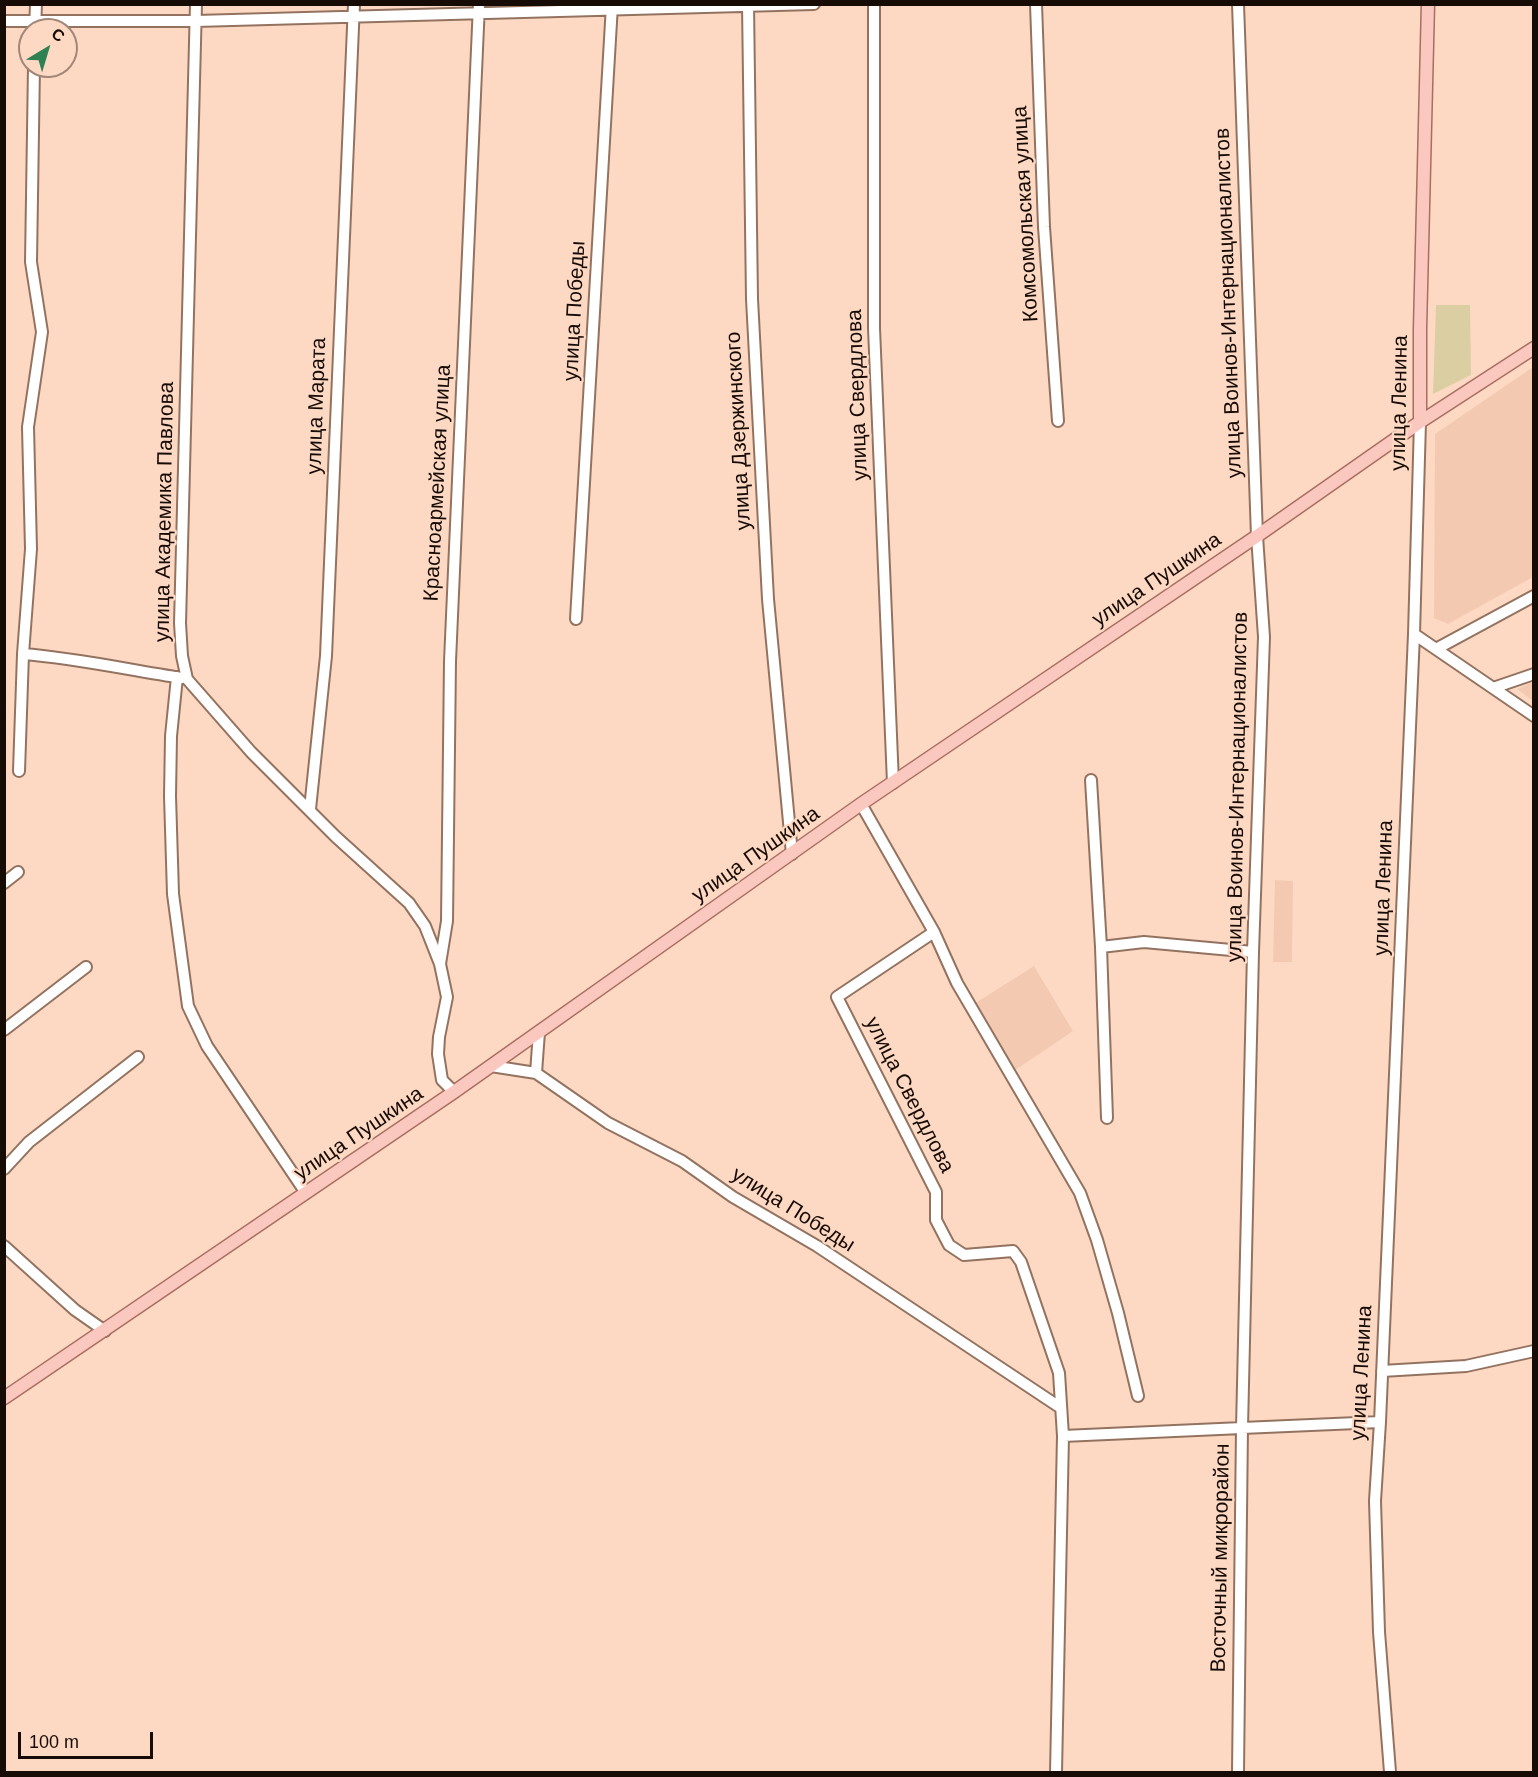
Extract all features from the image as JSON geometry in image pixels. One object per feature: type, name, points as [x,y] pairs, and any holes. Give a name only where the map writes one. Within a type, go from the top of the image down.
[{"type":"main road","name":"улица Ленина","points":[[1420,422],[1428,4]]},
{"type":"main road","name":"улица Пушкина","points":[[4,1398],[454,1092],[861,804],[1257,536],[1420,422],[1533,348]]},
{"type":"street","name":"улица Академика Павлова","points":[[182,678],[180,623],[196,4]]},
{"type":"street","name":"улица Марата","points":[[310,809],[326,656],[354,4]]},
{"type":"street","points":[[78,24],[353,18],[479,10],[814,4]]},
{"type":"street","name":"улица Свердлова","points":[[874,4],[874,328],[893,783]]},
{"type":"street","name":"Комсомольская улица","points":[[1036,4],[1044,227],[1058,421]]},
{"type":"street","name":"улица Воинов-Интернационалистов","points":[[1238,4],[1257,536],[1264,637],[1253,952],[1242,1428]]},
{"type":"street","name":"улица Дзержинского","points":[[748,6],[752,298],[768,599],[792,854]]},
{"type":"street","name":"улица Победы","points":[[576,619],[612,8]]},
{"type":"street","name":"Красноармейская улица","points":[[440,964],[447,921],[450,661],[479,10]]},
{"type":"street","points":[[20,771],[22,654],[30,549],[28,427],[42,332],[30,262],[34,78]]},
{"type":"street","name":"улица Ленина","points":[[1390,1773],[1379,1632],[1375,1501],[1414,634],[1420,422]]},
{"type":"street","points":[[1436,649],[1533,596]]},
{"type":"street","points":[[1414,634],[1533,716]]},
{"type":"street","points":[[22,654],[62,657],[125,670],[182,678],[251,752],[336,837],[409,903],[425,926],[440,964],[447,997],[439,1036],[438,1054],[442,1080],[454,1092]]},
{"type":"street","points":[[1493,688],[1533,674]]},
{"type":"street","points":[[182,678],[171,736],[170,807],[174,894],[188,1006],[207,1046],[306,1193]]},
{"type":"street","points":[[1091,780],[1101,947],[1107,1118]]},
{"type":"street","points":[[861,804],[934,932],[957,983],[1080,1193],[1097,1240],[1118,1313],[1138,1396]]},
{"type":"street","points":[[4,883],[18,872]]},
{"type":"street","name":"улица Свердлова","points":[[934,932],[837,997],[936,1192],[936,1220],[949,1245],[964,1255],[1013,1251],[1021,1262],[1059,1373],[1063,1436]]},
{"type":"street","points":[[1101,947],[1144,942],[1253,952]]},
{"type":"street","points":[[4,1030],[86,967]]},
{"type":"street","points":[[491,1066],[536,1073],[539,1032]]},
{"type":"street","points":[[4,1168],[29,1142],[138,1058]]},
{"type":"street","name":"улица Победы","points":[[536,1073],[608,1123],[682,1161],[734,1197],[817,1246],[1061,1408]]},
{"type":"street","points":[[4,1246],[75,1310],[105,1331]]},
{"type":"street","points":[[1382,1371],[1466,1366],[1533,1351]]},
{"type":"street","points":[[1242,1428],[1380,1422]]},
{"type":"street","name":"Восточный микрорайон","points":[[1063,1436],[1242,1428],[1238,1773]]},
{"type":"street","points":[[1056,1773],[1063,1436]]},
{"type":"shaded area","points":[[1436,305],[1470,305],[1471,375],[1433,394]]},
{"type":"shaded area","points":[[1533,367],[1533,577],[1448,624],[1434,618],[1435,434]]},
{"type":"shaded area","points":[[1533,682],[1533,701],[1517,689]]},
{"type":"shaded area","points":[[1275,880],[1293,881],[1292,962],[1273,962]]},
{"type":"shaded area","points":[[1034,966],[1073,1031],[1014,1071],[974,1004]]}]
